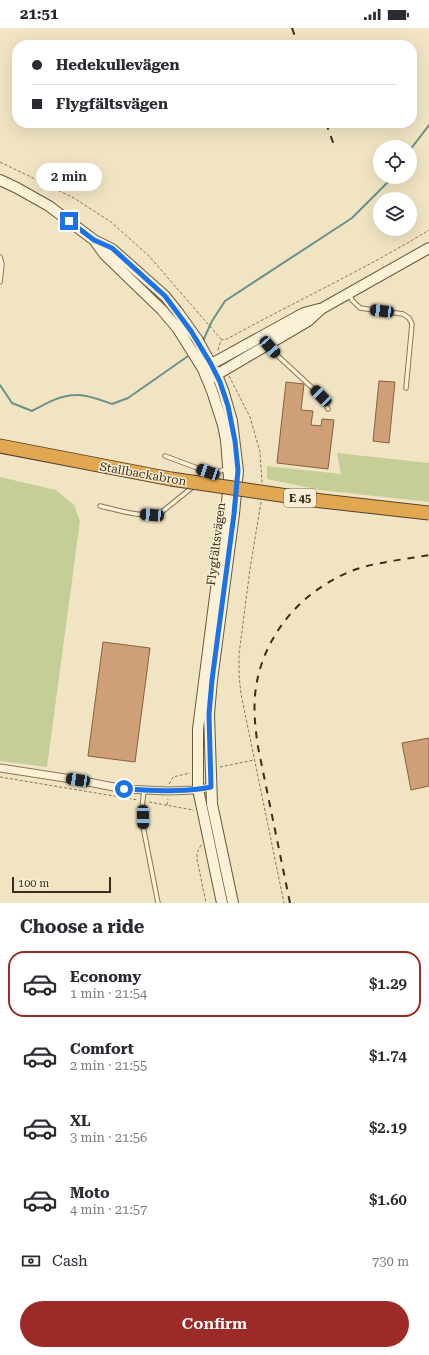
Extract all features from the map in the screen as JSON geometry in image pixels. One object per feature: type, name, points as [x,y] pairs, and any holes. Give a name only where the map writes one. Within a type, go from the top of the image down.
[{"type":"highway","name":"Stallbackabron","points":[[0,446],[171,479],[322,501],[429,513]]},
{"type":"street","name":"Flygfältsvägen","points":[[1,184],[17,188],[49,206],[94,240],[105,255],[162,310],[178,329],[204,352],[204,365],[207,380],[223,425],[226,440],[229,478],[198,729],[198,790],[222,903]]},
{"type":"street","points":[[207,380],[226,369],[304,312],[321,309],[429,248]]},
{"type":"street","points":[[204,365],[266,339]]},
{"type":"street","name":"Flygfältsvägen","points":[[193,342],[204,365],[217,375],[223,390],[232,421],[238,470],[234,514],[212,680],[209,714],[212,804],[233,903]]},
{"type":"street","points":[[0,768],[124,789],[168,791],[198,790],[211,787]]},
{"type":"lane","points":[[0,257],[2,264],[0,282]]},
{"type":"lane","points":[[349,293],[352,300],[360,308],[403,314],[409,318],[412,324],[406,388]]},
{"type":"lane","points":[[266,339],[279,357],[321,396],[328,409]]},
{"type":"lane","points":[[165,456],[208,472],[209,475]]},
{"type":"lane","points":[[100,506],[137,514],[158,514],[209,475],[228,468]]},
{"type":"lane","points":[[144,790],[143,826],[158,903]]},
{"type":"path","points":[[0,162],[74,198],[112,222],[149,256],[221,340]]},
{"type":"path","points":[[221,340],[227,339],[315,293],[429,230]]},
{"type":"path","points":[[220,358],[217,352],[221,340]]},
{"type":"path","points":[[226,369],[250,417],[260,452],[262,488]]},
{"type":"path","points":[[261,500],[239,654],[239,675],[241,694],[284,903]]},
{"type":"path","points":[[0,777],[193,810],[195,816]]},
{"type":"path","points":[[202,840],[197,853],[206,903]]},
{"type":"green space","points":[[337,453],[429,463],[429,502],[320,490],[267,479],[267,466],[341,474]]},
{"type":"green space","points":[[0,477],[56,490],[74,505],[80,521],[47,767],[0,761]]},
{"type":"building","points":[[379,381],[395,382],[389,443],[373,441]]},
{"type":"building","points":[[286,382],[304,384],[301,410],[313,411],[311,425],[321,426],[322,419],[334,420],[328,469],[277,463]]},
{"type":"building","points":[[103,642],[150,648],[135,762],[88,756]]},
{"type":"building","points":[[429,738],[429,786],[411,790],[402,743]]},
{"type":"waterway","points":[[417,141],[429,125]]},
{"type":"waterway","points":[[202,343],[212,321],[225,301],[352,218],[386,184]]},
{"type":"waterway","points":[[0,385],[12,403],[32,411],[53,400],[70,395],[89,396],[112,404],[128,398],[191,354]]},
{"type":"railway","points":[[292,28],[296,40]]},
{"type":"railway","points":[[328,128],[335,148]]},
{"type":"railway","points":[[290,903],[258,747],[255,724],[256,687],[260,668],[267,650],[276,633],[301,603],[315,591],[332,581],[349,572],[368,566],[429,555]]},
{"type":"route","points":[[69,221],[94,240],[112,248],[165,296],[177,311],[196,339],[220,382],[232,421],[238,470],[234,514],[212,680],[209,714],[211,787],[195,790],[168,791],[124,789]]}]
